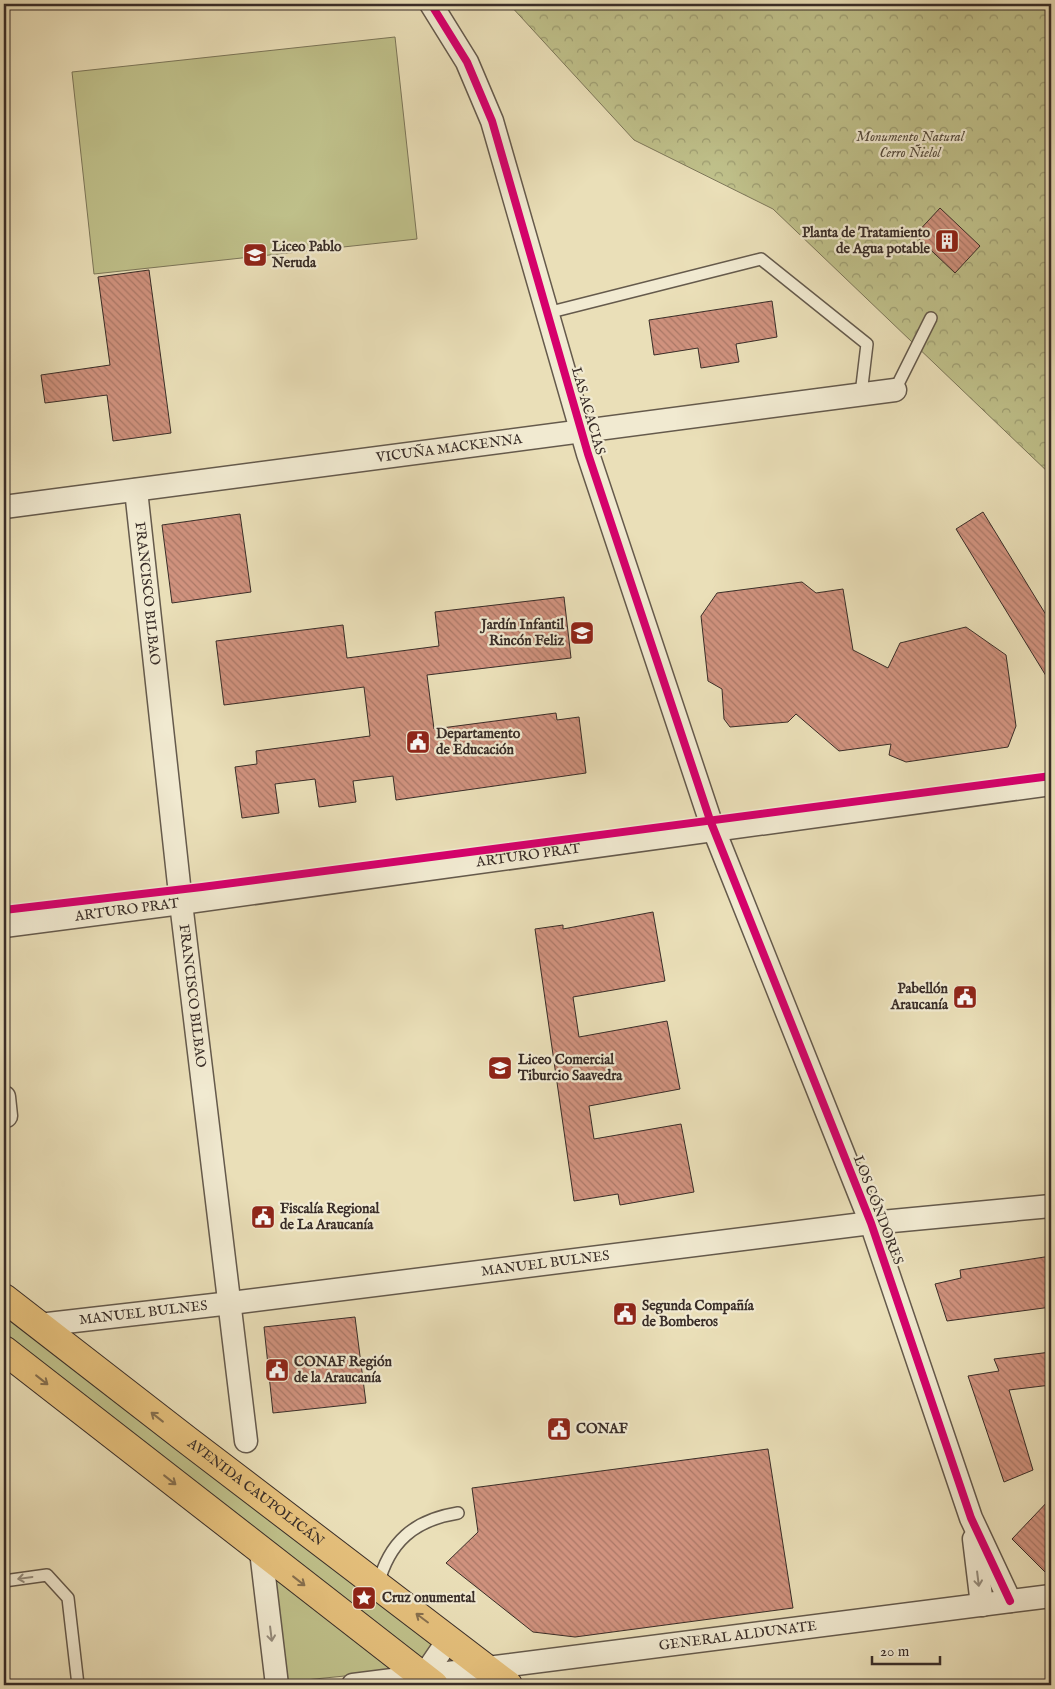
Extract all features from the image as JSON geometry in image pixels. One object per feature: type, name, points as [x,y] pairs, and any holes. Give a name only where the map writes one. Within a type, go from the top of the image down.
[{"type":"main road","name":"AVENIDA CAUPOLICÁN","points":[[4,1298],[498,1677]]},
{"type":"main road","points":[[4,1336],[41,1340],[72,1351]]},
{"type":"main road","points":[[4,1350],[429,1681]]},
{"type":"street","name":"LAS ACACIAS","points":[[431,4],[467,62],[492,121],[581,431],[714,831]]},
{"type":"street","name":"VICUÑA MACKENNA","points":[[4,507],[895,390]]},
{"type":"street","name":"FRANCISCO BILBAO","points":[[136,490],[182,903],[246,1441]]},
{"type":"street","name":"ARTURO PRAT","points":[[4,926],[1051,784]]},
{"type":"street","name":"LOS CÓNDORES","points":[[714,831],[871,1223],[971,1518],[1010,1601]]},
{"type":"street","name":"MANUEL BULNES","points":[[38,1325],[871,1223],[1051,1206]]},
{"type":"street","name":"LOS CÓNDORES","points":[[971,1518],[982,1605]]},
{"type":"street","points":[[261,1551],[277,1685]]},
{"type":"street","name":"GENERAL ALDUNATE","points":[[353,1685],[498,1677],[982,1605],[1049,1598]]},
{"type":"street","points":[[429,1681],[449,1639]]},
{"type":"lane","points":[[548,312],[761,259],[867,344],[862,394]]},
{"type":"lane","points":[[895,390],[931,318]]},
{"type":"lane","points":[[378,1585],[382,1569],[390,1554],[400,1540],[412,1529],[427,1521],[458,1513]]},
{"type":"lane","points":[[4,1581],[47,1575],[68,1598],[78,1685]]},
{"type":"green space","name":"Monumento Natural Cerro Ñielol","points":[[509,4],[1051,4],[1051,475],[773,209],[634,140]]},
{"type":"green space","points":[[395,37],[417,239],[94,274],[72,72]]},
{"type":"green space","points":[[4,1306],[440,1642],[425,1669],[4,1341]]},
{"type":"green space","points":[[273,1570],[404,1670],[285,1682]]},
{"type":"building","name":"Planta de Tratamiento de Agua potable","points":[[940,208],[980,246],[955,273],[915,235]]},
{"type":"building","points":[[149,270],[171,433],[113,441],[107,395],[45,403],[41,375],[110,365],[98,277]]},
{"type":"building","points":[[772,301],[777,337],[736,344],[739,362],[701,368],[698,348],[654,355],[649,320]]},
{"type":"building","points":[[983,512],[1051,623],[1051,684],[956,529]]},
{"type":"building","points":[[240,514],[251,592],[172,603],[162,525]]},
{"type":"building","points":[[802,582],[816,593],[843,589],[853,650],[888,668],[900,643],[966,627],[1006,655],[1016,726],[1008,747],[906,762],[889,755],[891,744],[839,751],[796,714],[788,722],[730,727],[724,719],[722,689],[708,681],[701,616],[717,593]]},
{"type":"building","points":[[564,597],[571,658],[427,675],[434,729],[556,713],[557,720],[579,717],[586,773],[396,800],[393,776],[353,781],[356,802],[319,807],[315,779],[275,784],[279,813],[242,818],[235,767],[257,764],[256,751],[370,736],[364,687],[224,705],[216,641],[343,625],[347,658],[439,646],[435,612]]},
{"type":"building","points":[[653,912],[665,981],[573,997],[579,1037],[667,1021],[680,1089],[589,1106],[594,1139],[681,1124],[694,1192],[620,1205],[618,1194],[574,1201],[535,929],[563,925],[563,929]]},
{"type":"building","points":[[1051,1256],[1051,1307],[947,1321],[935,1284],[961,1278],[960,1270]]},
{"type":"building","points":[[355,1317],[366,1403],[273,1413],[264,1327]]},
{"type":"building","points":[[1051,1352],[1051,1385],[1009,1390],[1033,1470],[1004,1482],[968,1376],[999,1371],[994,1359]]},
{"type":"building","points":[[768,1449],[793,1608],[575,1637],[533,1632],[446,1563],[478,1532],[472,1488]]},
{"type":"building","points":[[1051,1498],[1051,1578],[1012,1539]]},
{"type":"cycle path","points":[[431,4],[467,62],[492,121],[588,454],[710,820],[871,1223],[971,1518],[1010,1601]]},
{"type":"cycle path","points":[[4,910],[202,887],[1051,776]]},
{"type":"place","name":"Planta de Tratamiento de Agua potable","points":[[947,241]]},
{"type":"place","name":"Liceo Pablo Neruda","points":[[255,255]]},
{"type":"place","name":"Jardín Infantil Rincón Feliz","points":[[582,633]]},
{"type":"place","name":"Departamento de Educación","points":[[418,742]]},
{"type":"place","name":"Pabellón Araucanía","points":[[965,997]]},
{"type":"place","name":"Liceo Comercial Tiburcio Saavedra","points":[[500,1068]]},
{"type":"place","name":"Fiscalía Regional de La Araucanía","points":[[263,1217]]},
{"type":"place","name":"Segunda Compañía de Bomberos","points":[[625,1314]]},
{"type":"place","name":"CONAF Región de la Araucanía","points":[[277,1370]]},
{"type":"place","name":"CONAF","points":[[559,1429]]},
{"type":"place","name":"Cruz onumental","points":[[364,1598]]}]
